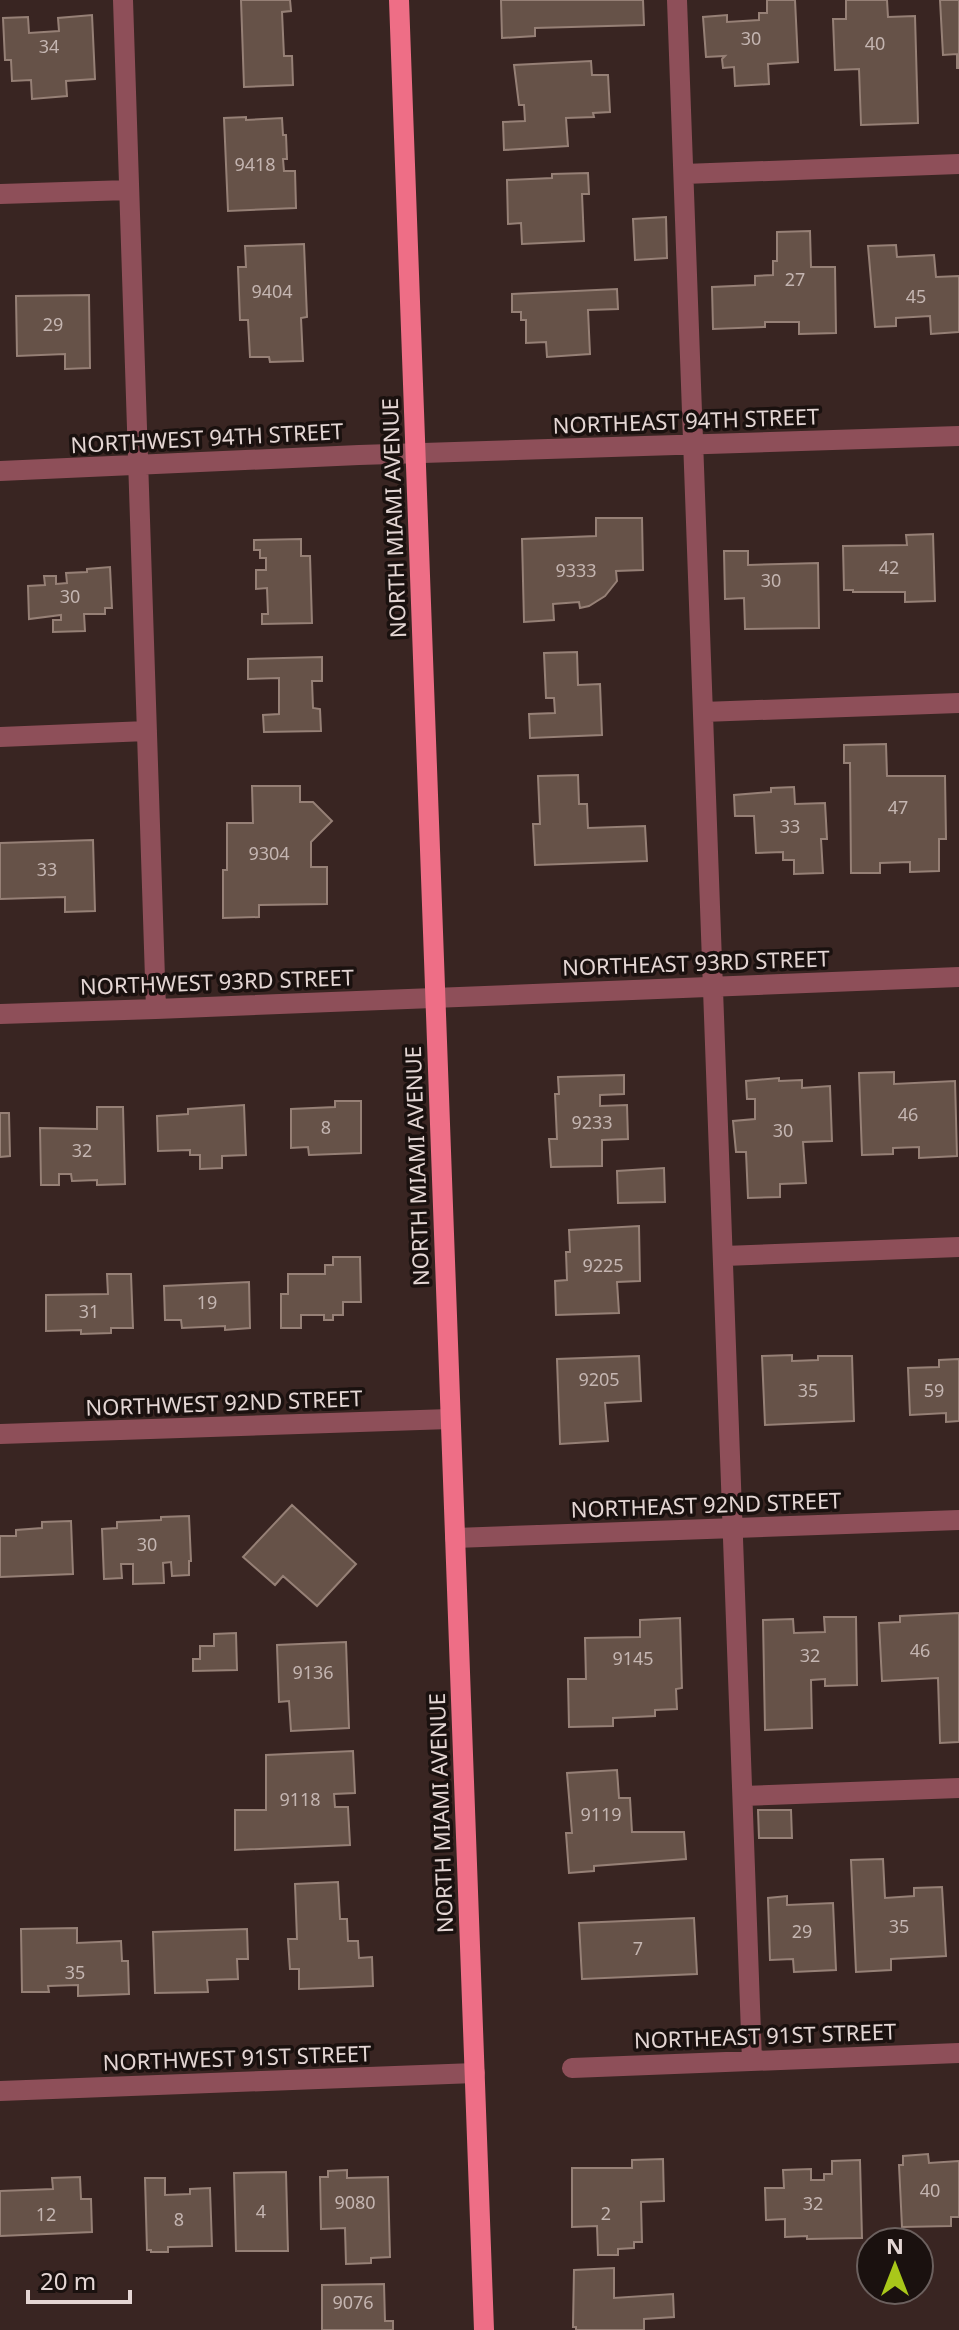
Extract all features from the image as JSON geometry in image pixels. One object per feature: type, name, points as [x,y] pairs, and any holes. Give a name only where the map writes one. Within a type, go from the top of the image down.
[{"type":"main road","name":"NORTH MIAMI AVENUE","points":[[399,0],[484,2330]]},
{"type":"street","points":[[123,0],[156,1009]]},
{"type":"street","points":[[677,0],[752,2061]]},
{"type":"street","points":[[684,174],[959,164]]},
{"type":"street","points":[[0,194],[129,190]]},
{"type":"street","name":"NORTHEAST 94TH STREET","points":[[415,455],[959,436]]},
{"type":"street","name":"NORTHWEST 94TH STREET","points":[[0,471],[415,455]]},
{"type":"street","points":[[703,712],[959,703]]},
{"type":"street","points":[[0,737],[147,731]]},
{"type":"street","name":"NORTHEAST 93RD STREET","points":[[435,997],[959,977]]},
{"type":"street","name":"NORTHWEST 93RD STREET","points":[[0,1014],[435,997]]},
{"type":"street","points":[[724,1256],[959,1247]]},
{"type":"street","name":"NORTHWEST 92ND STREET","points":[[0,1434],[450,1419]]},
{"type":"street","name":"NORTHEAST 92ND STREET","points":[[455,1538],[959,1520]]},
{"type":"street","points":[[743,1796],[959,1788]]},
{"type":"street","name":"NORTHEAST 91ST STREET","points":[[572,2068],[959,2053]]},
{"type":"street","name":"NORTHWEST 91ST STREET","points":[[0,2091],[475,2073]]},
{"type":"building","points":[[241,0],[290,0],[291,11],[282,12],[284,56],[292,56],[293,85],[244,87]]},
{"type":"building","points":[[501,0],[643,0],[644,25],[535,28],[535,36],[502,38]]},
{"type":"building","points":[[767,0],[795,0],[798,62],[768,64],[769,84],[735,86],[734,67],[723,68],[722,59],[725,56],[706,57],[703,17],[727,15],[727,22],[759,20],[759,13],[767,13]]},
{"type":"building","points":[[846,0],[887,0],[888,17],[915,16],[918,123],[861,125],[859,69],[835,70],[833,19],[846,19]]},
{"type":"building","points":[[940,0],[959,0],[959,68],[957,54],[943,55]]},
{"type":"building","points":[[92,15],[95,79],[66,81],[67,96],[32,99],[31,80],[12,81],[11,60],[5,60],[3,18],[28,17],[29,33],[59,31],[58,18]]},
{"type":"building","points":[[591,61],[592,75],[608,75],[610,112],[593,113],[594,117],[566,118],[568,146],[504,150],[503,122],[525,121],[524,105],[519,105],[514,65]]},
{"type":"building","points":[[246,117],[246,120],[282,118],[287,159],[283,159],[284,171],[295,171],[296,208],[228,211],[224,118]]},
{"type":"building","points":[[588,173],[589,194],[582,194],[584,241],[522,244],[521,223],[508,224],[507,180]]},
{"type":"building","points":[[666,217],[667,258],[635,260],[633,219]]},
{"type":"building","points":[[810,231],[811,267],[835,267],[836,333],[799,334],[799,322],[765,322],[765,327],[713,329],[712,287],[755,285],[755,276],[773,275],[773,261],[777,261],[777,232]]},
{"type":"building","points":[[304,244],[307,317],[301,318],[303,361],[270,362],[269,357],[250,357],[248,320],[240,320],[238,267],[246,267],[245,246]]},
{"type":"building","points":[[896,245],[897,257],[934,255],[936,277],[959,276],[959,332],[931,334],[930,316],[896,318],[896,326],[875,327],[868,246]]},
{"type":"building","points":[[617,289],[618,309],[588,310],[590,354],[547,357],[546,342],[526,343],[526,320],[521,320],[521,312],[512,312],[512,294]]},
{"type":"building","points":[[89,295],[90,368],[65,369],[65,354],[17,356],[16,296]]},
{"type":"building","points":[[596,518],[642,518],[643,570],[616,571],[617,581],[605,596],[589,606],[580,608],[579,602],[553,604],[554,620],[524,622],[522,539],[596,536]]},
{"type":"building","points":[[933,534],[935,601],[905,602],[905,592],[844,590],[843,546],[907,545],[906,535]]},
{"type":"building","points":[[301,539],[301,556],[310,556],[312,623],[262,624],[262,614],[268,614],[267,588],[256,589],[256,570],[266,570],[266,558],[260,558],[260,550],[254,550],[254,540]]},
{"type":"building","points":[[724,551],[748,551],[748,565],[818,563],[819,628],[745,629],[744,598],[725,599]]},
{"type":"building","points":[[110,567],[112,608],[105,608],[105,614],[84,614],[85,631],[53,632],[53,620],[61,620],[61,615],[29,619],[28,586],[45,585],[44,576],[56,576],[56,584],[67,583],[66,573]]},
{"type":"building","points":[[577,652],[578,685],[600,684],[602,735],[530,738],[529,714],[555,713],[554,698],[546,698],[544,653]]},
{"type":"building","points":[[322,657],[322,681],[312,681],[313,708],[320,709],[321,731],[264,732],[263,715],[279,714],[279,678],[248,679],[248,659]]},
{"type":"building","points":[[886,744],[887,776],[945,776],[946,839],[939,839],[939,871],[910,872],[910,862],[880,863],[880,873],[851,873],[850,763],[844,763],[844,745]]},
{"type":"building","points":[[578,775],[579,804],[587,804],[588,828],[645,826],[647,861],[535,865],[533,824],[540,824],[538,776]]},
{"type":"building","points":[[252,786],[300,786],[300,802],[313,802],[332,821],[311,842],[311,867],[327,867],[327,904],[259,905],[259,917],[223,918],[227,823],[253,823]]},
{"type":"building","points":[[794,787],[795,804],[825,803],[827,839],[821,839],[823,873],[794,874],[794,860],[783,860],[783,852],[756,853],[754,816],[735,816],[734,795]]},
{"type":"building","points":[[93,840],[95,911],[65,912],[65,897],[0,899],[0,843]]},
{"type":"building","points":[[894,1072],[894,1084],[955,1081],[957,1156],[919,1158],[919,1147],[893,1148],[893,1154],[862,1155],[859,1073]]},
{"type":"building","points":[[624,1075],[624,1094],[600,1095],[600,1106],[627,1105],[628,1139],[602,1140],[602,1166],[551,1167],[549,1139],[557,1139],[555,1094],[559,1094],[558,1077]]},
{"type":"building","points":[[779,1078],[779,1081],[802,1080],[802,1088],[830,1086],[832,1141],[803,1142],[806,1183],[780,1184],[780,1197],[748,1198],[746,1152],[736,1152],[733,1121],[755,1119],[755,1099],[747,1099],[746,1081]]},
{"type":"building","points":[[335,1101],[361,1101],[361,1153],[309,1155],[308,1147],[291,1148],[291,1109],[335,1107]]},
{"type":"building","points":[[244,1105],[246,1155],[222,1156],[222,1168],[200,1169],[200,1155],[190,1155],[190,1150],[158,1151],[157,1116],[188,1114],[188,1109]]},
{"type":"building","points":[[97,1107],[123,1107],[125,1184],[97,1185],[97,1180],[72,1181],[71,1174],[59,1174],[59,1185],[41,1185],[40,1128],[97,1129]]},
{"type":"building","points":[[0,1113],[9,1113],[10,1156],[0,1157]]},
{"type":"building","points":[[664,1168],[665,1202],[618,1203],[617,1171]]},
{"type":"building","points":[[639,1226],[640,1281],[617,1282],[619,1313],[556,1315],[555,1281],[567,1280],[569,1230]]},
{"type":"building","points":[[333,1257],[360,1257],[361,1302],[343,1302],[343,1315],[333,1315],[333,1320],[324,1320],[324,1315],[301,1315],[301,1328],[281,1328],[281,1294],[288,1294],[288,1274],[325,1274],[325,1265],[333,1265]]},
{"type":"building","points":[[107,1274],[131,1274],[133,1328],[111,1328],[111,1333],[46,1331],[46,1295],[108,1294]]},
{"type":"building","points":[[249,1282],[250,1328],[182,1328],[181,1320],[165,1320],[164,1286]]},
{"type":"building","points":[[792,1355],[792,1361],[818,1360],[818,1356],[852,1356],[854,1421],[765,1425],[762,1356]]},
{"type":"building","points":[[639,1356],[641,1401],[605,1403],[608,1441],[560,1444],[557,1359]]},
{"type":"building","points":[[959,1359],[959,1421],[946,1422],[946,1413],[910,1415],[908,1368],[939,1367],[939,1360]]},
{"type":"building","points":[[292,1505],[356,1564],[317,1606],[283,1576],[275,1585],[243,1557]]},
{"type":"building","points":[[189,1516],[189,1575],[172,1576],[171,1562],[163,1563],[164,1583],[133,1584],[133,1564],[121,1564],[122,1578],[104,1579],[102,1529],[117,1528],[117,1522]]},
{"type":"building","points":[[71,1521],[73,1574],[0,1577],[0,1536],[16,1536],[16,1530],[42,1528],[42,1522]]},
{"type":"building","points":[[959,1613],[959,1742],[940,1743],[938,1678],[882,1681],[879,1623],[900,1622],[900,1616]]},
{"type":"building","points":[[824,1617],[856,1617],[857,1685],[825,1686],[825,1679],[811,1680],[812,1728],[765,1730],[763,1620],[793,1619],[794,1633],[825,1632]]},
{"type":"building","points":[[680,1618],[682,1688],[676,1689],[677,1709],[655,1710],[655,1716],[613,1718],[613,1726],[569,1727],[568,1679],[586,1679],[585,1638],[640,1637],[640,1620]]},
{"type":"building","points":[[236,1633],[237,1670],[193,1671],[193,1659],[200,1659],[200,1646],[214,1646],[214,1634]]},
{"type":"building","points":[[346,1642],[349,1728],[291,1731],[289,1701],[279,1702],[277,1645]]},
{"type":"building","points":[[353,1751],[355,1793],[334,1794],[335,1807],[348,1807],[350,1845],[235,1850],[235,1810],[266,1810],[266,1755]]},
{"type":"building","points":[[617,1770],[619,1798],[630,1798],[632,1832],[684,1832],[686,1859],[594,1866],[594,1871],[569,1873],[566,1833],[572,1833],[567,1773]]},
{"type":"building","points":[[758,1810],[791,1810],[792,1838],[759,1838]]},
{"type":"building","points":[[883,1859],[885,1898],[914,1896],[914,1888],[942,1887],[946,1956],[891,1959],[891,1970],[856,1972],[851,1860]]},
{"type":"building","points":[[338,1882],[340,1919],[347,1919],[348,1941],[358,1941],[359,1958],[372,1957],[373,1986],[299,1989],[299,1969],[290,1969],[288,1939],[297,1939],[295,1884]]},
{"type":"building","points":[[787,1896],[787,1905],[833,1903],[836,1970],[794,1972],[793,1959],[770,1960],[768,1898]]},
{"type":"building","points":[[694,1918],[697,1974],[582,1979],[579,1923]]},
{"type":"building","points":[[77,1928],[77,1943],[121,1941],[122,1961],[128,1961],[129,1994],[78,1996],[78,1985],[48,1986],[49,1992],[22,1992],[21,1929]]},
{"type":"building","points":[[247,1929],[248,1959],[237,1959],[238,1979],[207,1980],[208,1992],[155,1993],[153,1932]]},
{"type":"building","points":[[928,2154],[929,2163],[959,2161],[959,2217],[951,2217],[951,2226],[902,2226],[899,2165],[903,2165],[903,2156]]},
{"type":"building","points":[[663,2159],[664,2201],[641,2202],[642,2242],[634,2242],[634,2248],[618,2249],[618,2255],[598,2255],[597,2226],[572,2227],[572,2168],[632,2168],[632,2160]]},
{"type":"building","points":[[860,2160],[862,2226],[855,2226],[855,2238],[785,2237],[785,2219],[766,2220],[765,2188],[784,2188],[783,2170],[811,2169],[811,2180],[824,2180],[824,2174],[832,2174],[832,2161]]},
{"type":"building","points":[[347,2170],[347,2178],[388,2177],[390,2257],[371,2258],[371,2263],[346,2264],[345,2228],[321,2229],[320,2177],[328,2177],[328,2171]]},
{"type":"building","points":[[286,2172],[288,2251],[236,2251],[234,2173]]},
{"type":"building","points":[[80,2177],[81,2199],[91,2199],[92,2232],[0,2236],[0,2191],[53,2189],[52,2178]]},
{"type":"building","points":[[145,2178],[165,2178],[165,2195],[190,2194],[190,2189],[210,2188],[212,2246],[168,2247],[168,2252],[147,2250]]},
{"type":"building","points":[[614,2268],[614,2298],[673,2294],[674,2317],[644,2319],[644,2330],[576,2330],[573,2327],[574,2270]]},
{"type":"building","points":[[384,2284],[385,2321],[393,2321],[393,2330],[322,2330],[322,2285]]}]
